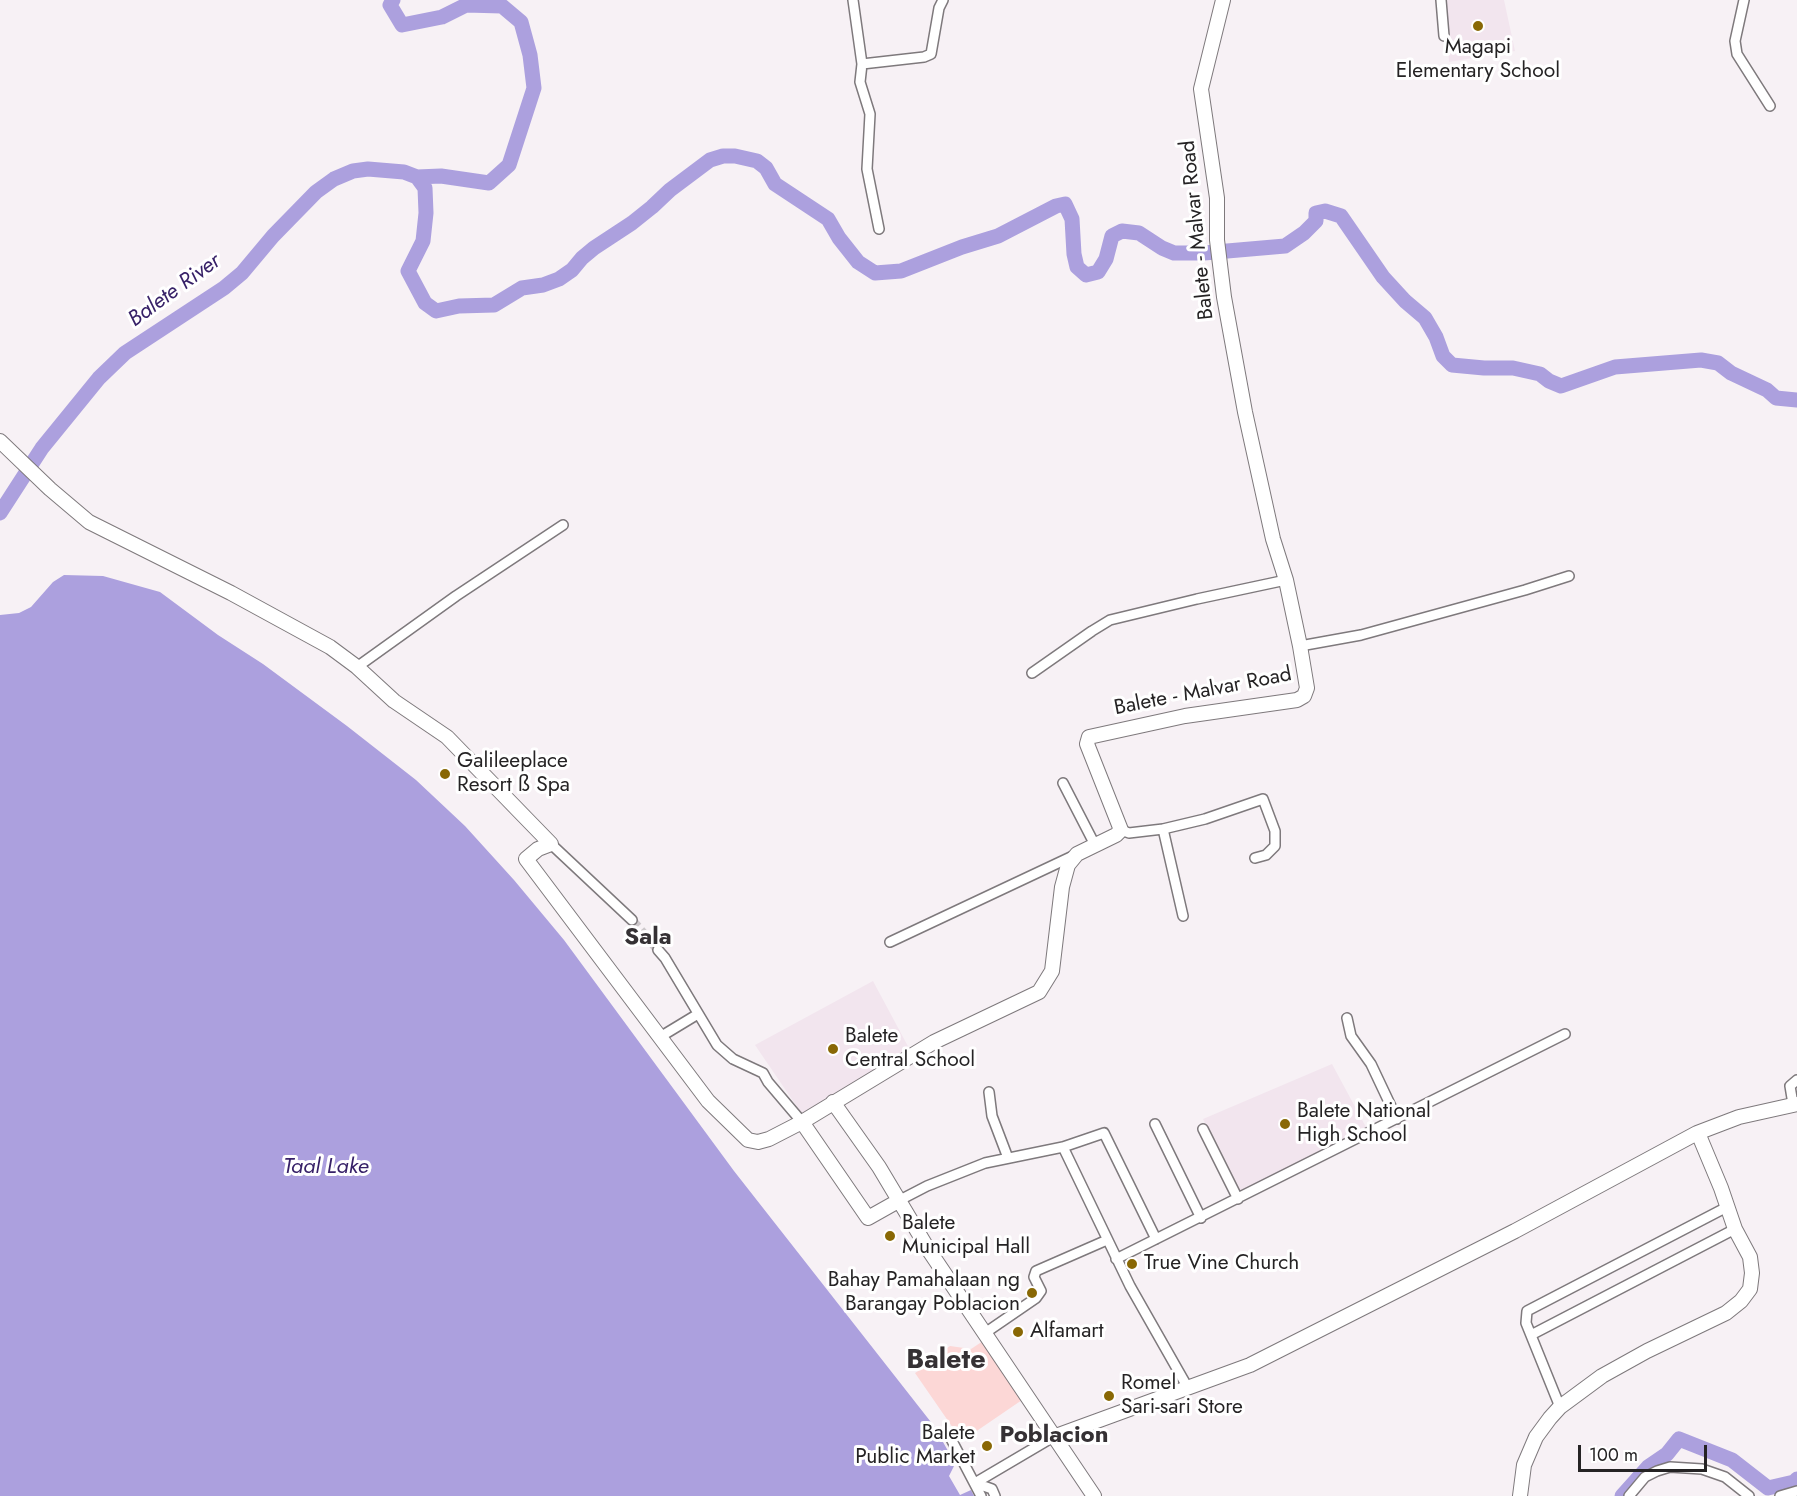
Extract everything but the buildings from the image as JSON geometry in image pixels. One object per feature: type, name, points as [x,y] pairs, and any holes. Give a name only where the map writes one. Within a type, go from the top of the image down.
[{"type":"main road","name":"Balete - Malvar Road","points":[[1121,830],[1087,744],[1089,737],[1185,716],[1296,700],[1305,696],[1307,688],[1286,580],[1273,539],[1245,412],[1224,297],[1217,240],[1217,198],[1202,89],[1223,0]]},
{"type":"main road","points":[[3,443],[50,489],[89,522],[330,647],[357,667],[394,701],[447,737],[551,844],[538,849],[526,859],[708,1101],[748,1140],[758,1142],[769,1139],[802,1122],[934,1042],[1040,992],[1052,971],[1062,887],[1068,865],[1077,854],[1116,835],[1121,830]]},
{"type":"main road","points":[[833,1102],[900,1200],[928,1249],[1094,1496]]},
{"type":"main road","points":[[1053,1437],[1224,1375],[1281,1350],[1515,1231],[1698,1133],[1739,1117],[1795,1104]]},
{"type":"main road","points":[[802,1122],[868,1218],[900,1200]]},
{"type":"main road","points":[[1520,1496],[1524,1465],[1536,1437],[1560,1407],[1602,1376],[1647,1351],[1726,1313],[1741,1301],[1750,1289],[1752,1265],[1750,1257],[1735,1229],[1698,1133]]},
{"type":"street","points":[[853,0],[862,64],[861,82],[870,114],[867,169],[879,229]]},
{"type":"street","points":[[862,64],[924,57],[931,54],[939,8],[943,0]]},
{"type":"street","points":[[1442,0],[1444,36]]},
{"type":"street","points":[[1744,0],[1735,41],[1737,54],[1770,106]]},
{"type":"street","points":[[357,667],[456,596],[563,525]]},
{"type":"street","points":[[1300,645],[1361,635],[1569,576]]},
{"type":"street","points":[[1032,673],[1110,620],[1286,580]]},
{"type":"street","points":[[1063,783],[1095,845]]},
{"type":"street","points":[[1121,830],[1129,833],[1163,829],[1204,819],[1263,799],[1275,831],[1275,846],[1266,855],[1255,858]]},
{"type":"street","points":[[1163,829],[1183,915]]},
{"type":"street","points":[[551,844],[632,920]]},
{"type":"street","points":[[890,942],[1077,854]]},
{"type":"street","points":[[658,950],[717,1045],[733,1059],[764,1072],[768,1082],[802,1122]]},
{"type":"street","points":[[660,1037],[698,1014]]},
{"type":"street","points":[[1347,1018],[1351,1036],[1371,1064],[1397,1119]]},
{"type":"street","points":[[1116,1259],[1565,1034]]},
{"type":"street","points":[[1795,1104],[1790,1086],[1797,1080]]},
{"type":"street","points":[[989,1092],[992,1116],[1008,1158]]},
{"type":"street","points":[[1155,1124],[1201,1218]]},
{"type":"street","points":[[1203,1129],[1238,1199]]},
{"type":"street","points":[[900,1200],[927,1186],[985,1163],[1063,1147],[1104,1133],[1156,1239]]},
{"type":"street","points":[[1063,1147],[1116,1259],[1188,1388]]},
{"type":"street","points":[[1560,1407],[1526,1323],[1527,1311],[1726,1207]]},
{"type":"street","points":[[1531,1335],[1735,1229]]},
{"type":"street","points":[[985,1333],[1036,1298],[1041,1291],[1034,1277],[1036,1271],[1107,1240]]},
{"type":"street","points":[[949,1436],[981,1496]]},
{"type":"street","points":[[973,1480],[1053,1437]]},
{"type":"street","points":[[1629,1496],[1645,1477],[1670,1467],[1702,1469],[1725,1477],[1749,1496]]},
{"type":"street","points":[[973,1480],[992,1489],[995,1496]]},
{"type":"street","points":[[1780,1496],[1797,1491]]},
{"type":"shaded area","name":"Magapi Elementary School","points":[[1445,0],[1504,0],[1515,51],[1449,62]]},
{"type":"shaded area","name":"Balete Central School","points":[[873,981],[911,1052],[802,1114],[755,1045]]},
{"type":"shaded area","name":"Balete National High School","points":[[1332,1064],[1367,1129],[1240,1192],[1203,1119]]},
{"type":"shaded area","points":[[983,1341],[1022,1400],[962,1441],[915,1373],[931,1363],[935,1356],[950,1346],[971,1349]]},
{"type":"water","name":"Taal Lake","points":[[64,575],[103,576],[160,592],[347,726],[416,780],[465,826],[564,940],[734,1171],[934,1426],[952,1458],[954,1466],[949,1476],[960,1495],[971,1490],[974,1496],[0,1496],[0,615],[19,613],[31,607],[53,582]]},
{"type":"waterway","name":"Balete River","points":[[0,513],[42,448],[99,378],[125,353],[224,288],[242,273],[273,236],[316,192],[334,179],[353,171],[368,169],[404,172],[417,177],[441,176],[489,183],[509,165],[534,88],[530,55],[521,22],[502,6],[466,5],[442,17],[402,25],[390,5],[393,0]]},
{"type":"waterway","points":[[417,177],[425,188],[426,213],[423,241],[408,271],[425,303],[436,311],[459,306],[494,305],[522,288],[543,285],[559,279],[572,270],[594,248],[632,223],[710,160],[723,156],[735,156],[757,161],[766,168],[775,184],[828,219],[839,238],[858,262],[875,273],[901,271],[962,247],[998,236],[1056,206],[1065,204],[1072,219],[1077,267],[1086,275],[1098,272],[1106,259],[1112,236],[1122,231],[1139,233],[1174,253],[1204,253],[1285,246],[1304,233],[1316,221],[1316,213],[1325,211],[1341,216],[1383,277],[1405,301],[1425,318],[1436,337],[1443,356],[1452,365],[1513,368],[1540,374],[1561,386],[1615,367],[1701,360],[1718,363],[1731,373],[1767,390],[1776,398],[1797,400]]},
{"type":"waterway","points":[[1622,1496],[1648,1467],[1667,1454],[1679,1439],[1732,1460],[1768,1488],[1794,1482],[1797,1479]]},
{"type":"tunnel","points":[[632,920],[658,950]]},
{"type":"place","name":"Magapi Elementary School","points":[[1478,26]]},
{"type":"place","name":"Galileeplace Resort ß Spa","points":[[445,774]]},
{"type":"place","name":"Balete Central School","points":[[833,1049]]},
{"type":"place","name":"Balete National High School","points":[[1285,1124]]},
{"type":"place","name":"Balete Municipal Hall","points":[[890,1236]]},
{"type":"place","name":"True Vine Church","points":[[1132,1264]]},
{"type":"place","name":"Bahay Pamahalaan ng Barangay Poblacion","points":[[1032,1293]]},
{"type":"place","name":"Alfamart","points":[[1018,1332]]},
{"type":"place","name":"Romel Sari-sari Store","points":[[1109,1396]]},
{"type":"place","name":"Balete Public Market","points":[[987,1446]]},
{"type":"district","name":"Sala","points":[[648,938]]},
{"type":"district","name":"Balete","points":[[946,1361]]},
{"type":"district","name":"Poblacion","points":[[1054,1436]]}]
